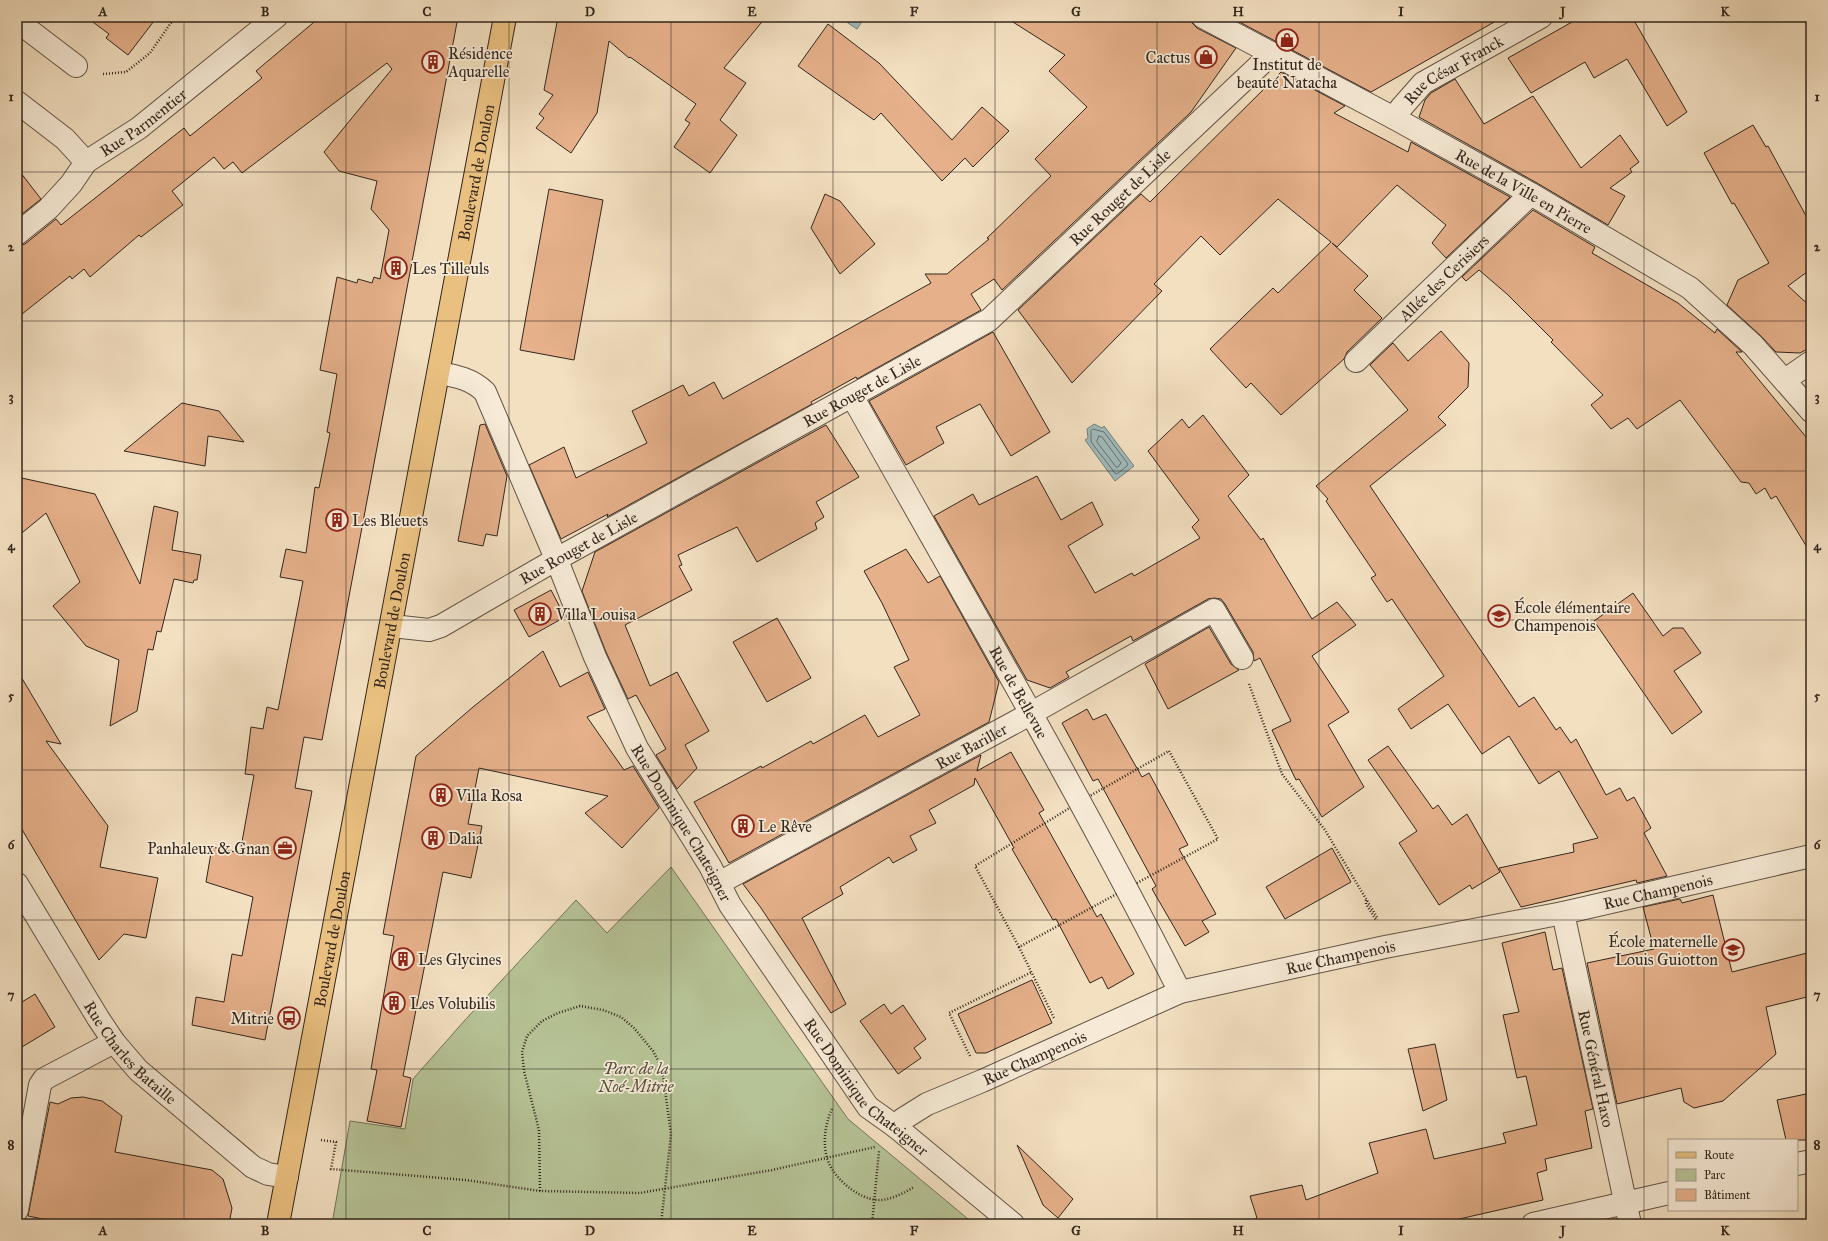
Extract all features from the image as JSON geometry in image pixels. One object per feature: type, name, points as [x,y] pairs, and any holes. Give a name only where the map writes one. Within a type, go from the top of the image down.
[{"type":"main road","name":"Boulevard de Doulon","points":[[278,1224],[392,626],[505,17]]},
{"type":"street","name":"Rue Parmentier","points":[[17,234],[48,209],[71,184],[86,162],[140,128],[276,17]]},
{"type":"street","name":"Rue de la Ville en Pierre","points":[[1203,17],[1394,118],[1531,194],[1690,288],[1753,345],[1811,411]]},
{"type":"street","name":"Rue César Franck","points":[[1394,118],[1423,83],[1541,17]]},
{"type":"street","points":[[17,21],[76,66]]},
{"type":"street","name":"Rue Rouget de Lisle","points":[[392,626],[429,630],[440,626],[555,560],[989,320],[1266,60],[1269,52]]},
{"type":"street","points":[[17,102],[65,139],[86,162]]},
{"type":"street","name":"Allée des Cerisiers","points":[[1356,361],[1531,194]]},
{"type":"street","points":[[1785,380],[1811,362]]},
{"type":"street","name":"Rue Dominique Chateigner","points":[[438,373],[460,376],[478,384],[485,392],[595,657],[637,748],[719,883],[730,905],[868,1107],[896,1127],[1013,1224]]},
{"type":"street","name":"Rue de Bellevue","points":[[852,396],[1030,714],[1084,807],[1180,992]]},
{"type":"street","name":"Rue Bariller","points":[[719,883],[1030,714],[1214,610],[1242,658]]},
{"type":"street","name":"Rue Champenois","points":[[896,1127],[904,1119],[927,1104],[982,1081],[1180,992],[1385,947],[1563,913],[1811,856]]},
{"type":"street","name":"Rue Charles Bataille","points":[[17,884],[114,1042],[138,1070],[253,1167],[268,1174],[287,1177]]},
{"type":"street","name":"Rue Général Haxo","points":[[1563,913],[1630,1224]]},
{"type":"street","points":[[17,1210],[40,1085],[44,1079],[114,1042]]},
{"type":"street","points":[[1798,1164],[1811,1161]]},
{"type":"street","points":[[1533,1224],[1668,1193]]},
{"type":"path","points":[[76,66],[102,74],[126,72],[150,53],[175,17]]},
{"type":"path","points":[[1242,658],[1249,687],[1282,774],[1325,830],[1378,918],[1378,922],[1374,919],[1366,904],[1366,899]]},
{"type":"path","points":[[1019,947],[1056,1021]]},
{"type":"path","points":[[971,1059],[949,1012],[1032,972]]},
{"type":"path","points":[[540,1191],[539,1130],[524,1071],[522,1052],[528,1036],[542,1021],[558,1013],[580,1006],[603,1010],[621,1017],[634,1028],[654,1051],[662,1068],[671,1134],[661,1224]]},
{"type":"path","points":[[832,1109],[828,1119],[825,1135],[828,1157],[836,1174],[849,1188],[865,1197],[878,1200],[896,1196],[914,1187]]},
{"type":"path","points":[[295,1136],[336,1142],[331,1169],[466,1180],[540,1191],[640,1193],[772,1170],[880,1146],[872,1224]]},
{"type":"green space","name":"Parc de la Noé-Mitrie","points":[[671,867],[848,1119],[974,1224],[332,1224],[350,1121],[405,1129],[413,1079],[465,1020],[576,900],[607,933]]},
{"type":"water","points":[[843,17],[865,17],[857,29],[842,19]]},
{"type":"water","points":[[1094,424],[1102,428],[1104,426],[1134,466],[1115,481],[1085,440],[1088,438],[1087,429]]},
{"type":"building","points":[[86,17],[157,17],[128,55],[106,38],[109,34]]},
{"type":"building","points":[[320,17],[458,17],[322,740],[304,737],[295,788],[312,791],[265,1040],[192,1025],[196,997],[224,1002],[232,954],[242,956],[253,897],[206,882],[212,847],[240,853],[254,775],[245,774],[251,727],[263,729],[267,707],[278,710],[303,581],[280,577],[286,549],[306,553],[315,487],[319,488],[330,433],[327,432],[337,374],[320,370],[337,277],[357,283],[358,279],[372,283],[374,277],[380,279],[389,230],[371,209],[377,181],[339,171],[324,152],[392,69],[387,63],[242,173],[233,162],[224,169],[214,157],[172,191],[183,205],[141,237],[139,235],[90,277],[84,269],[72,279],[70,276],[17,318],[17,246],[25,244],[56,219],[61,225],[184,128],[190,136],[262,78],[256,71]]},
{"type":"building","points":[[558,17],[766,17],[724,68],[746,83],[720,120],[737,135],[710,173],[674,147],[690,123],[685,120],[696,104],[630,57],[629,58],[609,41],[597,113],[571,153],[536,128],[544,118],[539,114],[553,95],[544,90]]},
{"type":"building","points":[[1005,17],[1191,17],[1192,23],[1197,28],[1236,48],[1191,112],[1002,290],[994,279],[971,294],[981,310],[857,379],[856,377],[811,402],[812,404],[607,517],[608,514],[561,539],[529,465],[564,447],[576,478],[647,443],[632,411],[683,385],[689,396],[714,382],[723,399],[931,283],[925,274],[947,274],[989,239],[987,238],[1051,176],[1035,159],[1087,107],[1049,71],[1065,55]]},
{"type":"building","points":[[1230,17],[1503,17],[1371,92]]},
{"type":"building","points":[[1581,17],[1632,17],[1687,112],[1667,126],[1627,59],[1594,78],[1585,62],[1531,93],[1508,58]]},
{"type":"building","points":[[828,24],[879,63],[952,140],[982,107],[1009,131],[973,167],[965,158],[942,181],[881,113],[874,120],[798,66]]},
{"type":"building","points":[[1281,72],[1345,106],[1334,113],[1408,152],[1411,142],[1510,197],[1446,258],[1432,243],[1446,225],[1397,185],[1337,247],[1332,243],[1368,276],[1354,290],[1382,318],[1347,352],[1344,359],[1281,415],[1251,383],[1246,388],[1210,349],[1273,288],[1278,293],[1331,242],[1278,199],[1220,255],[1201,236],[1154,284],[1162,291],[1072,383],[1018,310],[1141,194],[1150,202]]},
{"type":"building","points":[[1455,79],[1484,124],[1533,96],[1581,168],[1620,135],[1639,162],[1630,169],[1632,172],[1610,188],[1625,196],[1608,225],[1537,183],[1419,117],[1425,100],[1431,93]]},
{"type":"building","points":[[1753,125],[1766,147],[1768,146],[1811,225],[1811,269],[1788,286],[1811,307],[1811,347],[1800,353],[1776,352],[1727,305],[1738,280],[1769,263],[1734,203],[1732,204],[1704,153]]},
{"type":"building","points":[[17,168],[41,199],[17,218]]},
{"type":"building","points":[[549,189],[603,200],[574,360],[520,350]]},
{"type":"building","points":[[825,194],[840,201],[875,244],[840,274],[811,228]]},
{"type":"building","points":[[1533,210],[1595,247],[1592,253],[1678,303],[1715,333],[1717,329],[1742,352],[1736,352],[1811,443],[1811,554],[1776,496],[1771,499],[1765,488],[1756,494],[1749,483],[1741,482],[1680,400],[1637,429],[1628,418],[1611,429],[1591,405],[1603,395],[1551,342],[1553,340],[1507,294],[1479,270],[1466,281],[1462,277]]},
{"type":"building","points":[[1441,331],[1469,363],[1468,387],[1438,417],[1446,425],[1370,486],[1519,707],[1534,697],[1556,730],[1560,727],[1571,743],[1576,739],[1606,795],[1620,788],[1627,801],[1634,797],[1651,828],[1644,833],[1667,876],[1637,883],[1636,880],[1521,907],[1499,868],[1574,852],[1573,844],[1598,838],[1559,771],[1539,784],[1509,736],[1482,754],[1448,704],[1411,729],[1398,709],[1444,676],[1392,599],[1387,602],[1371,578],[1376,575],[1326,501],[1328,499],[1316,486],[1408,410],[1370,365],[1393,343],[1408,361]]},
{"type":"building","points":[[993,332],[1050,432],[1011,456],[980,404],[936,427],[944,443],[906,465],[869,401]]},
{"type":"building","points":[[182,403],[219,411],[244,442],[208,436],[205,466],[124,451]]},
{"type":"building","points":[[1203,415],[1249,475],[1228,496],[1261,540],[1263,538],[1312,619],[1337,602],[1356,625],[1312,656],[1349,712],[1328,725],[1364,787],[1322,817],[1299,779],[1296,780],[1272,730],[1291,721],[1260,658],[1254,661],[1253,652],[1221,599],[1208,599],[1133,641],[1131,636],[1066,672],[1069,677],[1050,688],[1027,680],[934,516],[973,494],[979,505],[1037,476],[1061,520],[1092,502],[1103,525],[1068,546],[1095,593],[1132,573],[1134,576],[1200,538],[1192,527],[1199,520],[1148,451],[1182,419],[1189,428]]},
{"type":"building","points":[[485,424],[507,476],[497,536],[486,534],[483,546],[458,541],[480,425]]},
{"type":"building","points":[[826,425],[859,477],[816,502],[824,517],[815,523],[817,529],[757,562],[737,527],[678,555],[682,565],[679,566],[692,590],[625,625],[650,686],[677,672],[709,731],[685,745],[697,768],[677,789],[656,755],[666,749],[636,695],[628,699],[606,652],[582,591],[595,552]]},
{"type":"building","points":[[17,477],[95,494],[140,584],[154,506],[178,512],[172,550],[201,555],[197,580],[194,580],[193,583],[174,579],[161,632],[157,631],[153,650],[148,649],[137,711],[110,726],[119,660],[86,646],[53,606],[80,582],[46,513],[17,537]]},
{"type":"building","points":[[906,549],[928,583],[940,576],[999,682],[989,722],[729,863],[694,802],[761,766],[762,768],[811,741],[813,744],[865,715],[878,737],[920,715],[894,667],[909,660],[882,603],[864,571]]},
{"type":"building","name":"Villa Louisa","points":[[551,590],[565,617],[529,637],[514,610]]},
{"type":"building","points":[[1633,593],[1663,636],[1673,628],[1683,628],[1701,653],[1674,671],[1702,712],[1672,734],[1594,621]]},
{"type":"building","points":[[777,618],[811,678],[767,702],[733,642]]},
{"type":"building","points":[[1209,627],[1231,664],[1239,670],[1168,709],[1145,664]]},
{"type":"building","points":[[543,651],[560,687],[588,672],[605,709],[587,717],[624,770],[633,766],[659,808],[622,848],[585,813],[608,796],[479,768],[468,824],[482,826],[471,878],[443,872],[403,1076],[411,1078],[401,1127],[367,1121],[377,1070],[371,1069],[394,936],[383,934],[416,756],[473,707]]},
{"type":"building","points":[[17,670],[61,744],[46,741],[108,826],[100,867],[158,878],[146,938],[124,934],[99,960],[17,821],[17,814],[22,811],[17,802]]},
{"type":"building","points":[[1087,709],[1093,720],[1106,714],[1142,777],[1149,773],[1188,845],[1179,849],[1216,914],[1202,921],[1209,932],[1185,946],[1152,889],[1156,886],[1098,779],[1093,781],[1062,723]]},
{"type":"building","points":[[1388,746],[1433,809],[1438,805],[1452,825],[1467,814],[1500,872],[1472,889],[1470,885],[1439,905],[1399,843],[1417,831],[1368,760]]},
{"type":"building","points":[[1011,752],[1044,810],[1039,813],[1097,917],[1101,914],[1134,974],[1108,989],[1102,977],[1090,983],[1056,919],[1053,920],[1012,849],[1014,848],[975,778],[974,785],[929,810],[936,823],[910,836],[917,850],[893,863],[889,857],[840,887],[843,894],[802,918],[846,1004],[831,1013],[761,908],[743,884],[981,755],[977,771]]},
{"type":"building","points":[[1332,848],[1351,882],[1285,919],[1266,887]]},
{"type":"building","points":[[1713,895],[1732,972],[1811,952],[1811,996],[1766,1007],[1776,1054],[1723,1101],[1694,1108],[1684,1102],[1681,1088],[1617,1104],[1587,963],[1654,949],[1643,907],[1680,899],[1682,903]]},
{"type":"building","points":[[1545,932],[1553,970],[1562,968],[1593,1109],[1585,1111],[1592,1148],[1545,1159],[1547,1170],[1537,1173],[1543,1200],[1437,1224],[1249,1224],[1249,1222],[1257,1218],[1250,1196],[1302,1185],[1306,1200],[1378,1173],[1369,1143],[1426,1129],[1434,1159],[1506,1143],[1503,1133],[1537,1125],[1526,1076],[1517,1078],[1503,1015],[1519,1012],[1502,943]]},
{"type":"building","points":[[1032,980],[1052,1023],[986,1053],[976,1053],[958,1014]]},
{"type":"building","points":[[35,994],[55,1027],[17,1050],[17,1005]]},
{"type":"building","points":[[884,1004],[891,1014],[903,1005],[926,1039],[914,1048],[921,1058],[898,1074],[860,1021]]},
{"type":"building","points":[[1435,1044],[1447,1100],[1423,1111],[1408,1049]]},
{"type":"building","points":[[1811,1093],[1811,1140],[1786,1139],[1777,1100]]},
{"type":"building","points":[[83,1097],[102,1101],[122,1116],[115,1152],[212,1170],[223,1179],[232,1208],[229,1224],[67,1224],[28,1216],[50,1102],[58,1104],[71,1098]]},
{"type":"building","points":[[1017,1145],[1073,1199],[1058,1218],[1043,1205]]},
{"type":"place","name":"Institut de beauté Natacha","points":[[1287,40]]},
{"type":"place","name":"Cactus","points":[[1206,57]]},
{"type":"place","name":"Résidence Aquarelle","points":[[433,62]]},
{"type":"place","name":"Les Tilleuls","points":[[396,268]]},
{"type":"place","name":"Les Bleuets","points":[[337,520]]},
{"type":"place","name":"Villa Louisa","points":[[540,614]]},
{"type":"place","name":"École élémentaire Champenois","points":[[1499,616]]},
{"type":"place","name":"Villa Rosa","points":[[441,795]]},
{"type":"place","name":"Le Rêve","points":[[743,826]]},
{"type":"place","name":"Dalia","points":[[433,838]]},
{"type":"place","name":"Panhaleux & Gnan","points":[[285,848]]},
{"type":"place","name":"École maternelle Louis Guiotton","points":[[1733,950]]},
{"type":"place","name":"Les Glycines","points":[[403,959]]},
{"type":"place","name":"Les Volubilis","points":[[394,1003]]},
{"type":"place","name":"Mitrie","points":[[289,1018]]}]
